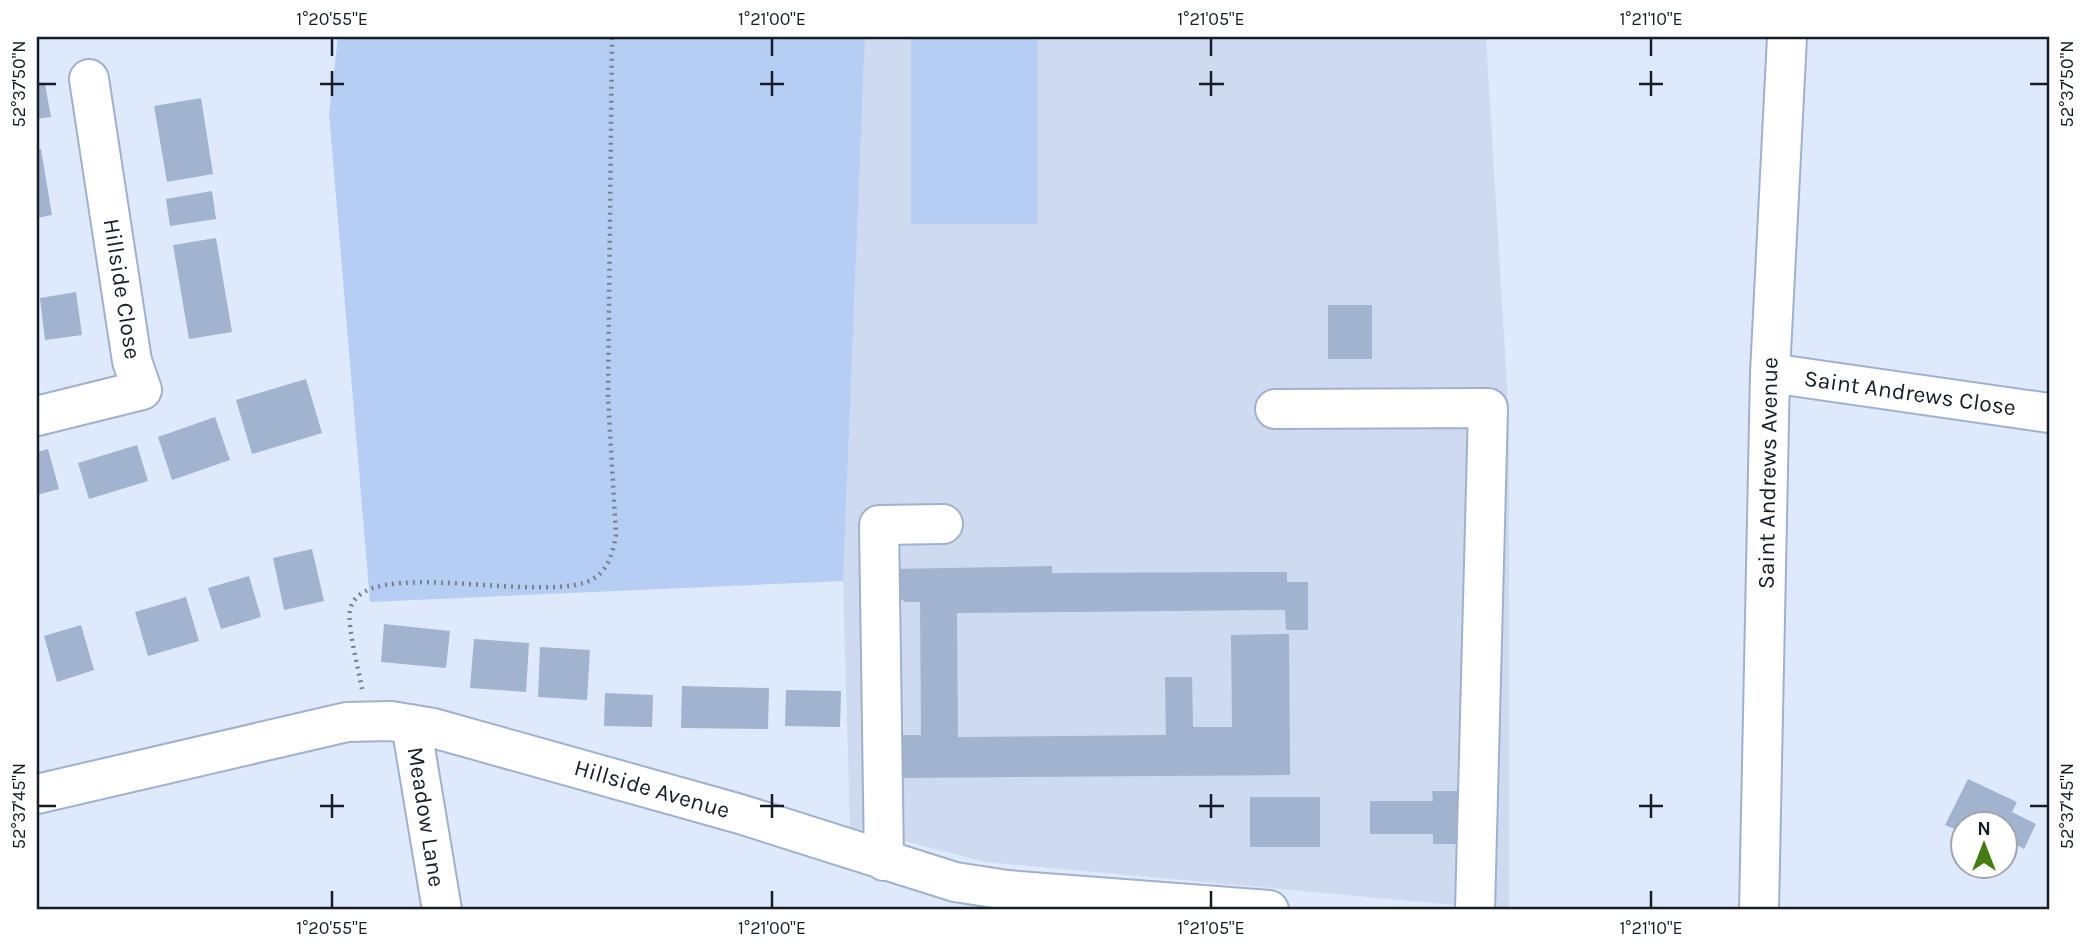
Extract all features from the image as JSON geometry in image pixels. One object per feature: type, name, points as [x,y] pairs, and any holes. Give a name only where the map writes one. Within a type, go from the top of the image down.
[{"type":"street","name":"Saint Andrews Avenue","points":[[1759,910],[1770,373],[1787,37]]},
{"type":"street","name":"Hillside Close","points":[[37,416],[142,390],[132,361],[89,79]]},
{"type":"street","name":"Saint Andrews Close","points":[[1770,373],[2049,413]]},
{"type":"street","points":[[1275,410],[1488,408],[1475,910]]},
{"type":"street","points":[[884,861],[879,525],[943,524]]},
{"type":"street","name":"Hillside Avenue","points":[[37,794],[364,721],[411,724],[625,781],[884,861],[950,896],[1007,890],[1269,910]]},
{"type":"street","name":"Meadow Lane","points":[[411,724],[442,910]]},
{"type":"path","points":[[364,721],[349,611],[355,596],[372,585],[548,589],[582,585],[597,576],[612,556],[616,535],[608,397],[612,37]]},
{"type":"shaded area","points":[[338,37],[865,37],[843,581],[370,602],[329,113]]},
{"type":"shaded area","points":[[865,37],[1486,37],[1509,420],[1509,910],[985,862],[850,827],[843,581]]},
{"type":"shaded area","points":[[911,37],[1037,37],[1037,224],[911,224]]},
{"type":"building","points":[[45,84],[51,117],[37,119],[37,85]]},
{"type":"building","points":[[201,98],[213,174],[167,182],[154,106]]},
{"type":"building","points":[[41,149],[52,215],[37,218],[37,150]]},
{"type":"building","points":[[212,191],[216,219],[170,226],[166,199]]},
{"type":"building","points":[[216,238],[232,332],[189,339],[173,245]]},
{"type":"building","points":[[76,292],[82,335],[45,340],[40,298]]},
{"type":"building","points":[[1328,305],[1372,305],[1372,359],[1328,359]]},
{"type":"building","points":[[306,379],[322,433],[252,454],[236,400]]},
{"type":"building","points":[[215,417],[230,460],[172,480],[158,437]]},
{"type":"building","points":[[137,445],[148,481],[89,499],[78,463]]},
{"type":"building","points":[[48,449],[59,489],[37,495],[37,452]]},
{"type":"building","points":[[312,549],[324,601],[284,610],[273,558]]},
{"type":"building","points":[[1052,566],[1052,573],[1287,572],[1287,582],[1308,582],[1308,630],[1286,630],[1285,610],[957,613],[958,737],[1166,735],[1165,677],[1192,677],[1193,727],[1232,727],[1231,635],[1289,634],[1290,775],[903,778],[903,772],[893,772],[892,744],[903,746],[903,735],[921,735],[920,602],[906,602],[894,596],[892,569]]},
{"type":"building","points":[[249,576],[261,617],[221,629],[208,588]]},
{"type":"building","points":[[186,597],[199,641],[148,656],[135,612]]},
{"type":"building","points":[[384,624],[450,631],[446,668],[381,662]]},
{"type":"building","points":[[81,625],[94,670],[57,682],[44,636]]},
{"type":"building","points":[[474,639],[529,643],[526,692],[470,688]]},
{"type":"building","points":[[540,647],[590,650],[587,700],[538,697]]},
{"type":"building","points":[[682,686],[769,688],[768,729],[681,728]]},
{"type":"building","points":[[786,690],[841,691],[840,727],[785,726]]},
{"type":"building","points":[[605,693],[653,695],[652,727],[604,726]]},
{"type":"building","points":[[1968,779],[2017,802],[2013,810],[1952,810]]},
{"type":"building","points":[[1432,791],[1470,791],[1470,844],[1433,844],[1433,834],[1370,834],[1370,801],[1433,801]]},
{"type":"building","points":[[1250,797],[1320,797],[1320,847],[1250,847]]},
{"type":"building","points":[[2020,816],[2036,824],[2024,849],[2020,847]]}]
